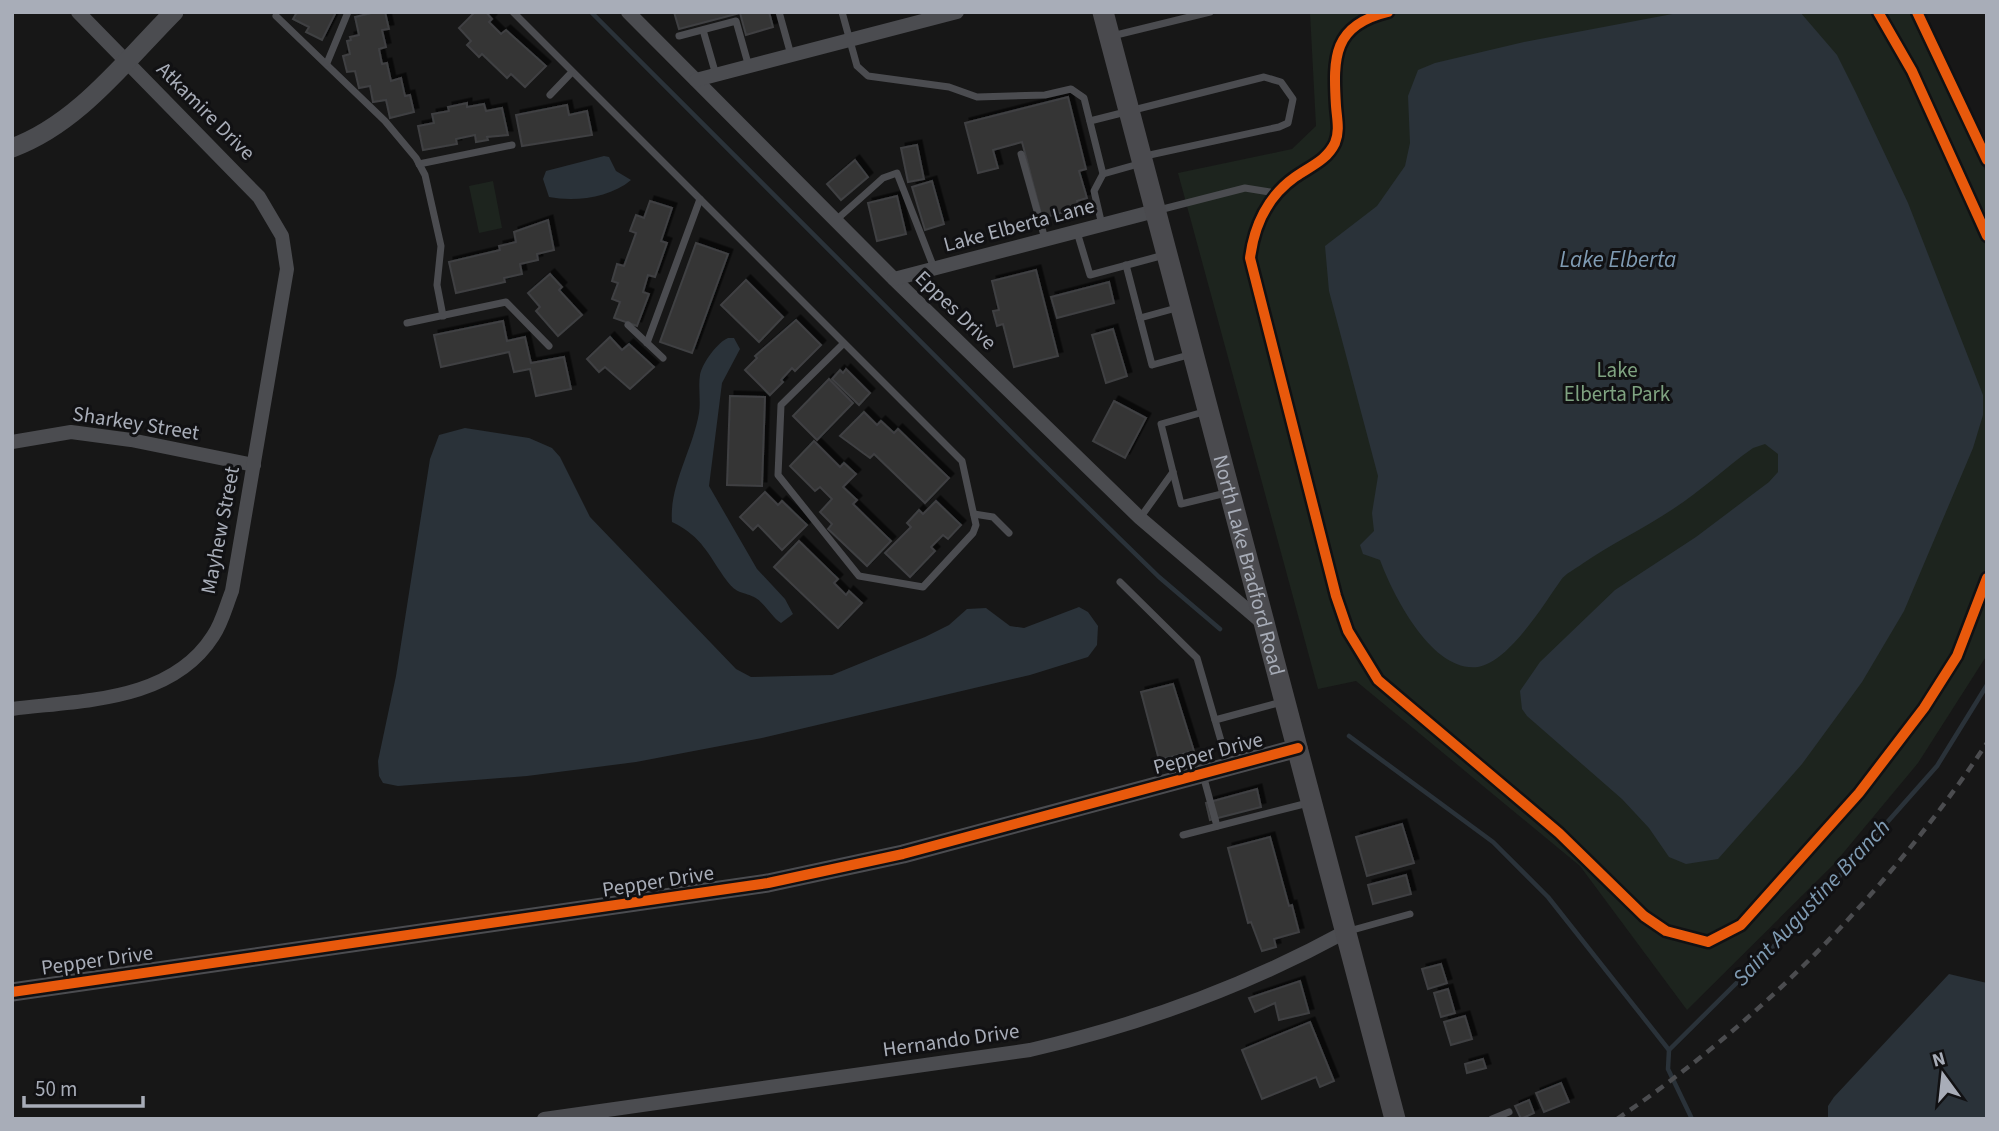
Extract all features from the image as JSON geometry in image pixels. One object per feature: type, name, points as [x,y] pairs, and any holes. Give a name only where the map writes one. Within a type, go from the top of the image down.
[{"type":"main road","name":"North Lake Bradford Road","points":[[1102,12],[1395,1119]]},
{"type":"street","name":"Atkamire Drive","points":[[78,12],[259,197],[274,219],[286,251]]},
{"type":"street","points":[[12,148],[54,128],[174,12]]},
{"type":"street","points":[[696,80],[957,12]]},
{"type":"street","name":"Eppes Drive","points":[[631,13],[835,221],[1140,518],[1266,626]]},
{"type":"street","name":"Lake Elberta Lane","points":[[894,279],[1155,211]]},
{"type":"street","name":"Mayhew Street","points":[[12,709],[146,688],[179,673],[198,656],[219,625],[232,591],[285,292],[286,251]]},
{"type":"street","name":"Sharkey Street","points":[[12,442],[71,432],[131,440],[254,465]]},
{"type":"street","name":"Pepper Drive","points":[[12,992],[768,883],[902,854],[1298,748]]},
{"type":"street","name":"Hernando Drive","points":[[544,1119],[1042,1047],[1145,1020],[1301,955],[1345,932]]},
{"type":"lane","points":[[327,63],[348,12]]},
{"type":"lane","points":[[513,12],[572,72],[700,199],[844,343],[962,461],[974,514],[973,533],[923,587],[859,576],[778,475],[781,405],[844,343]]},
{"type":"lane","points":[[779,12],[791,56]]},
{"type":"lane","points":[[842,12],[857,66],[868,76],[949,87],[977,97],[1045,95],[1071,89],[1084,99],[1103,174],[1094,191],[1102,225]]},
{"type":"lane","points":[[1109,37],[1210,12]]},
{"type":"lane","points":[[276,16],[385,121],[419,164],[425,175],[440,246],[437,285],[443,316]]},
{"type":"lane","points":[[679,36],[736,21],[749,67]]},
{"type":"lane","points":[[703,30],[716,75]]},
{"type":"lane","points":[[550,95],[572,72]]},
{"type":"lane","points":[[1090,121],[1264,77],[1281,82],[1293,99],[1288,123],[1279,127],[1141,160],[1103,174]]},
{"type":"lane","points":[[419,164],[512,145]]},
{"type":"lane","points":[[1021,154],[1045,239]]},
{"type":"lane","points":[[835,221],[883,178],[897,173],[934,269]]},
{"type":"lane","points":[[1155,211],[1245,188],[1276,193]]},
{"type":"lane","points":[[647,344],[700,199]]},
{"type":"lane","points":[[1077,231],[1090,275],[1166,254]]},
{"type":"lane","points":[[1126,265],[1152,365],[1193,354]]},
{"type":"lane","points":[[407,323],[506,302],[549,346]]},
{"type":"lane","points":[[1140,318],[1181,307]]},
{"type":"lane","points":[[628,325],[663,358]]},
{"type":"lane","points":[[1208,411],[1161,424],[1181,504],[1230,492]]},
{"type":"lane","points":[[1140,518],[1173,472]]},
{"type":"lane","points":[[974,514],[993,517],[1009,533]]},
{"type":"lane","points":[[1120,582],[1198,659],[1228,767]]},
{"type":"lane","points":[[1215,720],[1286,701]]},
{"type":"lane","points":[[1203,774],[1217,826]]},
{"type":"lane","points":[[1183,835],[1312,802]]},
{"type":"lane","points":[[1345,932],[1410,914]]},
{"type":"lane","points":[[1492,1119],[1508,1112]]},
{"type":"green space","name":"Lake Elberta","points":[[1909,12],[1987,174],[1987,655],[1918,763],[1834,864],[1687,1010],[1580,866],[1356,681],[1318,689],[1178,173],[1292,149],[1316,126],[1310,13]]},
{"type":"green space","points":[[493,181],[502,228],[479,233],[469,186]]},
{"type":"water","name":"Lake Elberta","points":[[1683,12],[1800,12],[1837,55],[1908,203],[1983,395],[1983,415],[1973,448],[1904,611],[1862,682],[1802,764],[1718,859],[1686,864],[1669,857],[1649,828],[1622,799],[1527,716],[1522,709],[1520,691],[1540,662],[1615,590],[1696,537],[1769,482],[1778,472],[1778,454],[1765,444],[1753,448],[1683,502],[1565,576],[1525,631],[1502,655],[1478,667],[1461,666],[1445,658],[1430,645],[1405,611],[1380,560],[1363,554],[1360,545],[1374,531],[1372,513],[1378,476],[1329,291],[1325,246],[1377,206],[1405,166],[1410,143],[1408,96],[1418,70],[1435,63],[1524,42]]},
{"type":"water","points":[[609,157],[616,171],[631,180],[603,195],[570,199],[549,197],[543,179],[546,171]]},
{"type":"water","points":[[728,338],[734,338],[740,349],[722,383],[709,486],[757,569],[785,599],[793,614],[781,623],[757,599],[734,588],[698,540],[672,522],[674,495],[699,413],[701,370],[715,348]]},
{"type":"water","points":[[465,428],[529,438],[552,448],[560,457],[590,517],[736,669],[751,677],[832,675],[925,637],[949,625],[967,609],[986,608],[1010,626],[1024,628],[1079,607],[1088,612],[1098,626],[1097,645],[1088,657],[1030,675],[762,738],[636,762],[527,776],[398,786],[383,783],[379,776],[378,761],[396,676],[430,459],[439,435]]},
{"type":"water","points":[[1949,974],[1987,983],[1987,1119],[1828,1119],[1828,1106],[1834,1097]]},
{"type":"building","points":[[297,12],[336,12],[322,40],[306,32],[309,27],[293,19]]},
{"type":"building","points":[[385,12],[389,29],[382,30],[386,47],[379,49],[382,64],[387,63],[391,81],[401,78],[405,96],[410,95],[414,112],[390,118],[386,100],[373,102],[370,86],[359,88],[355,71],[347,72],[343,56],[350,54],[347,41],[351,40],[350,37],[359,35],[355,17]]},
{"type":"building","points":[[475,12],[486,12],[492,19],[489,22],[501,34],[506,30],[546,66],[525,87],[511,74],[507,78],[482,54],[479,57],[467,45],[471,41],[459,28]]},
{"type":"building","points":[[674,12],[769,12],[773,27],[746,35],[740,13],[679,29]]},
{"type":"building","points":[[1068,97],[1086,169],[1079,171],[1087,198],[1077,201],[1079,208],[1042,218],[1022,142],[993,150],[998,168],[978,173],[965,123]]},
{"type":"building","points":[[467,103],[467,107],[484,104],[486,111],[502,108],[508,135],[487,137],[488,140],[476,142],[475,135],[456,139],[457,144],[423,150],[418,126],[434,123],[432,114],[449,111],[448,107]]},
{"type":"building","points":[[567,105],[569,115],[587,111],[592,135],[522,146],[516,115]]},
{"type":"building","points":[[917,145],[924,179],[908,182],[901,148]]},
{"type":"building","points":[[855,160],[868,177],[841,200],[827,184]]},
{"type":"building","points":[[932,181],[944,224],[925,230],[912,187]]},
{"type":"building","points":[[897,196],[906,234],[877,241],[868,203]]},
{"type":"building","points":[[650,201],[672,208],[661,241],[667,243],[655,277],[648,275],[643,292],[649,294],[637,326],[614,318],[620,302],[612,299],[618,283],[612,281],[617,264],[624,266],[636,233],[630,231],[636,215],[644,218]]},
{"type":"building","points":[[548,220],[554,250],[537,254],[538,260],[520,264],[522,274],[504,278],[505,282],[456,293],[449,262],[500,250],[499,246],[516,242],[514,232]]},
{"type":"building","points":[[696,243],[728,254],[692,353],[660,342]]},
{"type":"building","points":[[1036,270],[1058,356],[1014,367],[1003,324],[997,326],[993,311],[999,310],[992,281]]},
{"type":"building","points":[[550,274],[562,287],[559,290],[582,315],[558,336],[536,311],[540,307],[528,293]]},
{"type":"building","points":[[746,280],[783,317],[759,342],[721,305]]},
{"type":"building","points":[[1109,282],[1114,303],[1057,318],[1051,297]]},
{"type":"building","points":[[796,320],[821,345],[795,371],[792,368],[770,395],[745,370],[757,358],[755,356]]},
{"type":"building","points":[[503,321],[507,341],[525,337],[531,363],[564,357],[571,389],[536,396],[530,369],[514,372],[509,352],[441,367],[434,335]]},
{"type":"building","points":[[1113,329],[1127,376],[1106,383],[1092,335]]},
{"type":"building","points":[[610,337],[622,350],[629,344],[654,367],[630,389],[605,367],[599,372],[587,359]]},
{"type":"building","points":[[846,369],[870,393],[859,405],[832,379],[840,370],[843,373]]},
{"type":"building","points":[[829,379],[853,403],[817,440],[793,416]]},
{"type":"building","points":[[730,396],[765,397],[762,486],[727,485]]},
{"type":"building","points":[[1114,401],[1146,418],[1125,458],[1093,441]]},
{"type":"building","points":[[864,412],[877,425],[881,421],[894,433],[898,429],[949,478],[925,503],[874,454],[870,458],[840,436]]},
{"type":"building","points":[[814,441],[840,467],[844,463],[856,474],[843,487],[857,500],[853,504],[891,541],[867,566],[828,529],[832,524],[820,512],[832,499],[820,487],[815,491],[790,466]]},
{"type":"building","points":[[765,492],[778,505],[782,501],[807,525],[782,550],[758,525],[753,530],[740,517]]},
{"type":"building","points":[[936,501],[961,525],[948,539],[943,535],[931,547],[935,551],[910,577],[885,553],[911,527],[907,523],[919,510],[923,514]]},
{"type":"building","points":[[799,541],[838,579],[834,583],[846,595],[849,591],[862,603],[838,628],[774,567]]},
{"type":"building","points":[[1173,684],[1194,751],[1159,760],[1141,692]]},
{"type":"building","points":[[1257,789],[1261,807],[1210,820],[1206,803]]},
{"type":"building","points":[[1402,824],[1414,863],[1367,876],[1356,837]]},
{"type":"building","points":[[1270,837],[1299,932],[1274,939],[1276,947],[1262,951],[1251,922],[1248,923],[1228,848]]},
{"type":"building","points":[[1406,875],[1411,894],[1373,904],[1368,885]]},
{"type":"building","points":[[1441,964],[1447,983],[1428,989],[1422,969]]},
{"type":"building","points":[[1300,981],[1309,1013],[1279,1020],[1275,1003],[1255,1012],[1249,998]]},
{"type":"building","points":[[1448,989],[1455,1013],[1441,1017],[1434,993]]},
{"type":"building","points":[[1465,1016],[1472,1039],[1451,1045],[1444,1022]]},
{"type":"building","points":[[1310,1022],[1334,1081],[1320,1087],[1316,1077],[1262,1099],[1242,1050]]},
{"type":"building","points":[[1483,1059],[1486,1068],[1467,1073],[1465,1064]]},
{"type":"building","points":[[1561,1083],[1569,1102],[1544,1112],[1536,1093]]},
{"type":"building","points":[[1529,1100],[1534,1113],[1521,1119],[1515,1106]]},
{"type":"waterway","points":[[591,12],[1031,452],[1159,577],[1220,629]]},
{"type":"waterway","name":"Saint Augustine Branch","points":[[1692,1119],[1668,1069],[1669,1050],[1805,915],[1937,766],[1987,685]]},
{"type":"waterway","points":[[1349,736],[1493,842],[1548,897],[1669,1050]]},
{"type":"railway","points":[[1617,1119],[1723,1039],[1820,949],[1908,850],[1987,743]]},
{"type":"cycle path","points":[[1388,12],[1356,25],[1340,46],[1335,72],[1338,129],[1335,143],[1323,158],[1277,193],[1259,223],[1250,258],[1336,596],[1348,631],[1378,680],[1559,833],[1644,916],[1666,931],[1708,942],[1741,925],[1859,793],[1924,708],[1957,656],[1987,578]]},
{"type":"cycle path","points":[[1878,12],[1912,71],[1987,236]]},
{"type":"cycle path","points":[[1917,12],[1987,160]]},
{"type":"cycle path","points":[[12,992],[768,883],[903,854],[1298,748]]},
{"type":"park label","name":"Lake Elberta Park","points":[[1617,382]]}]
